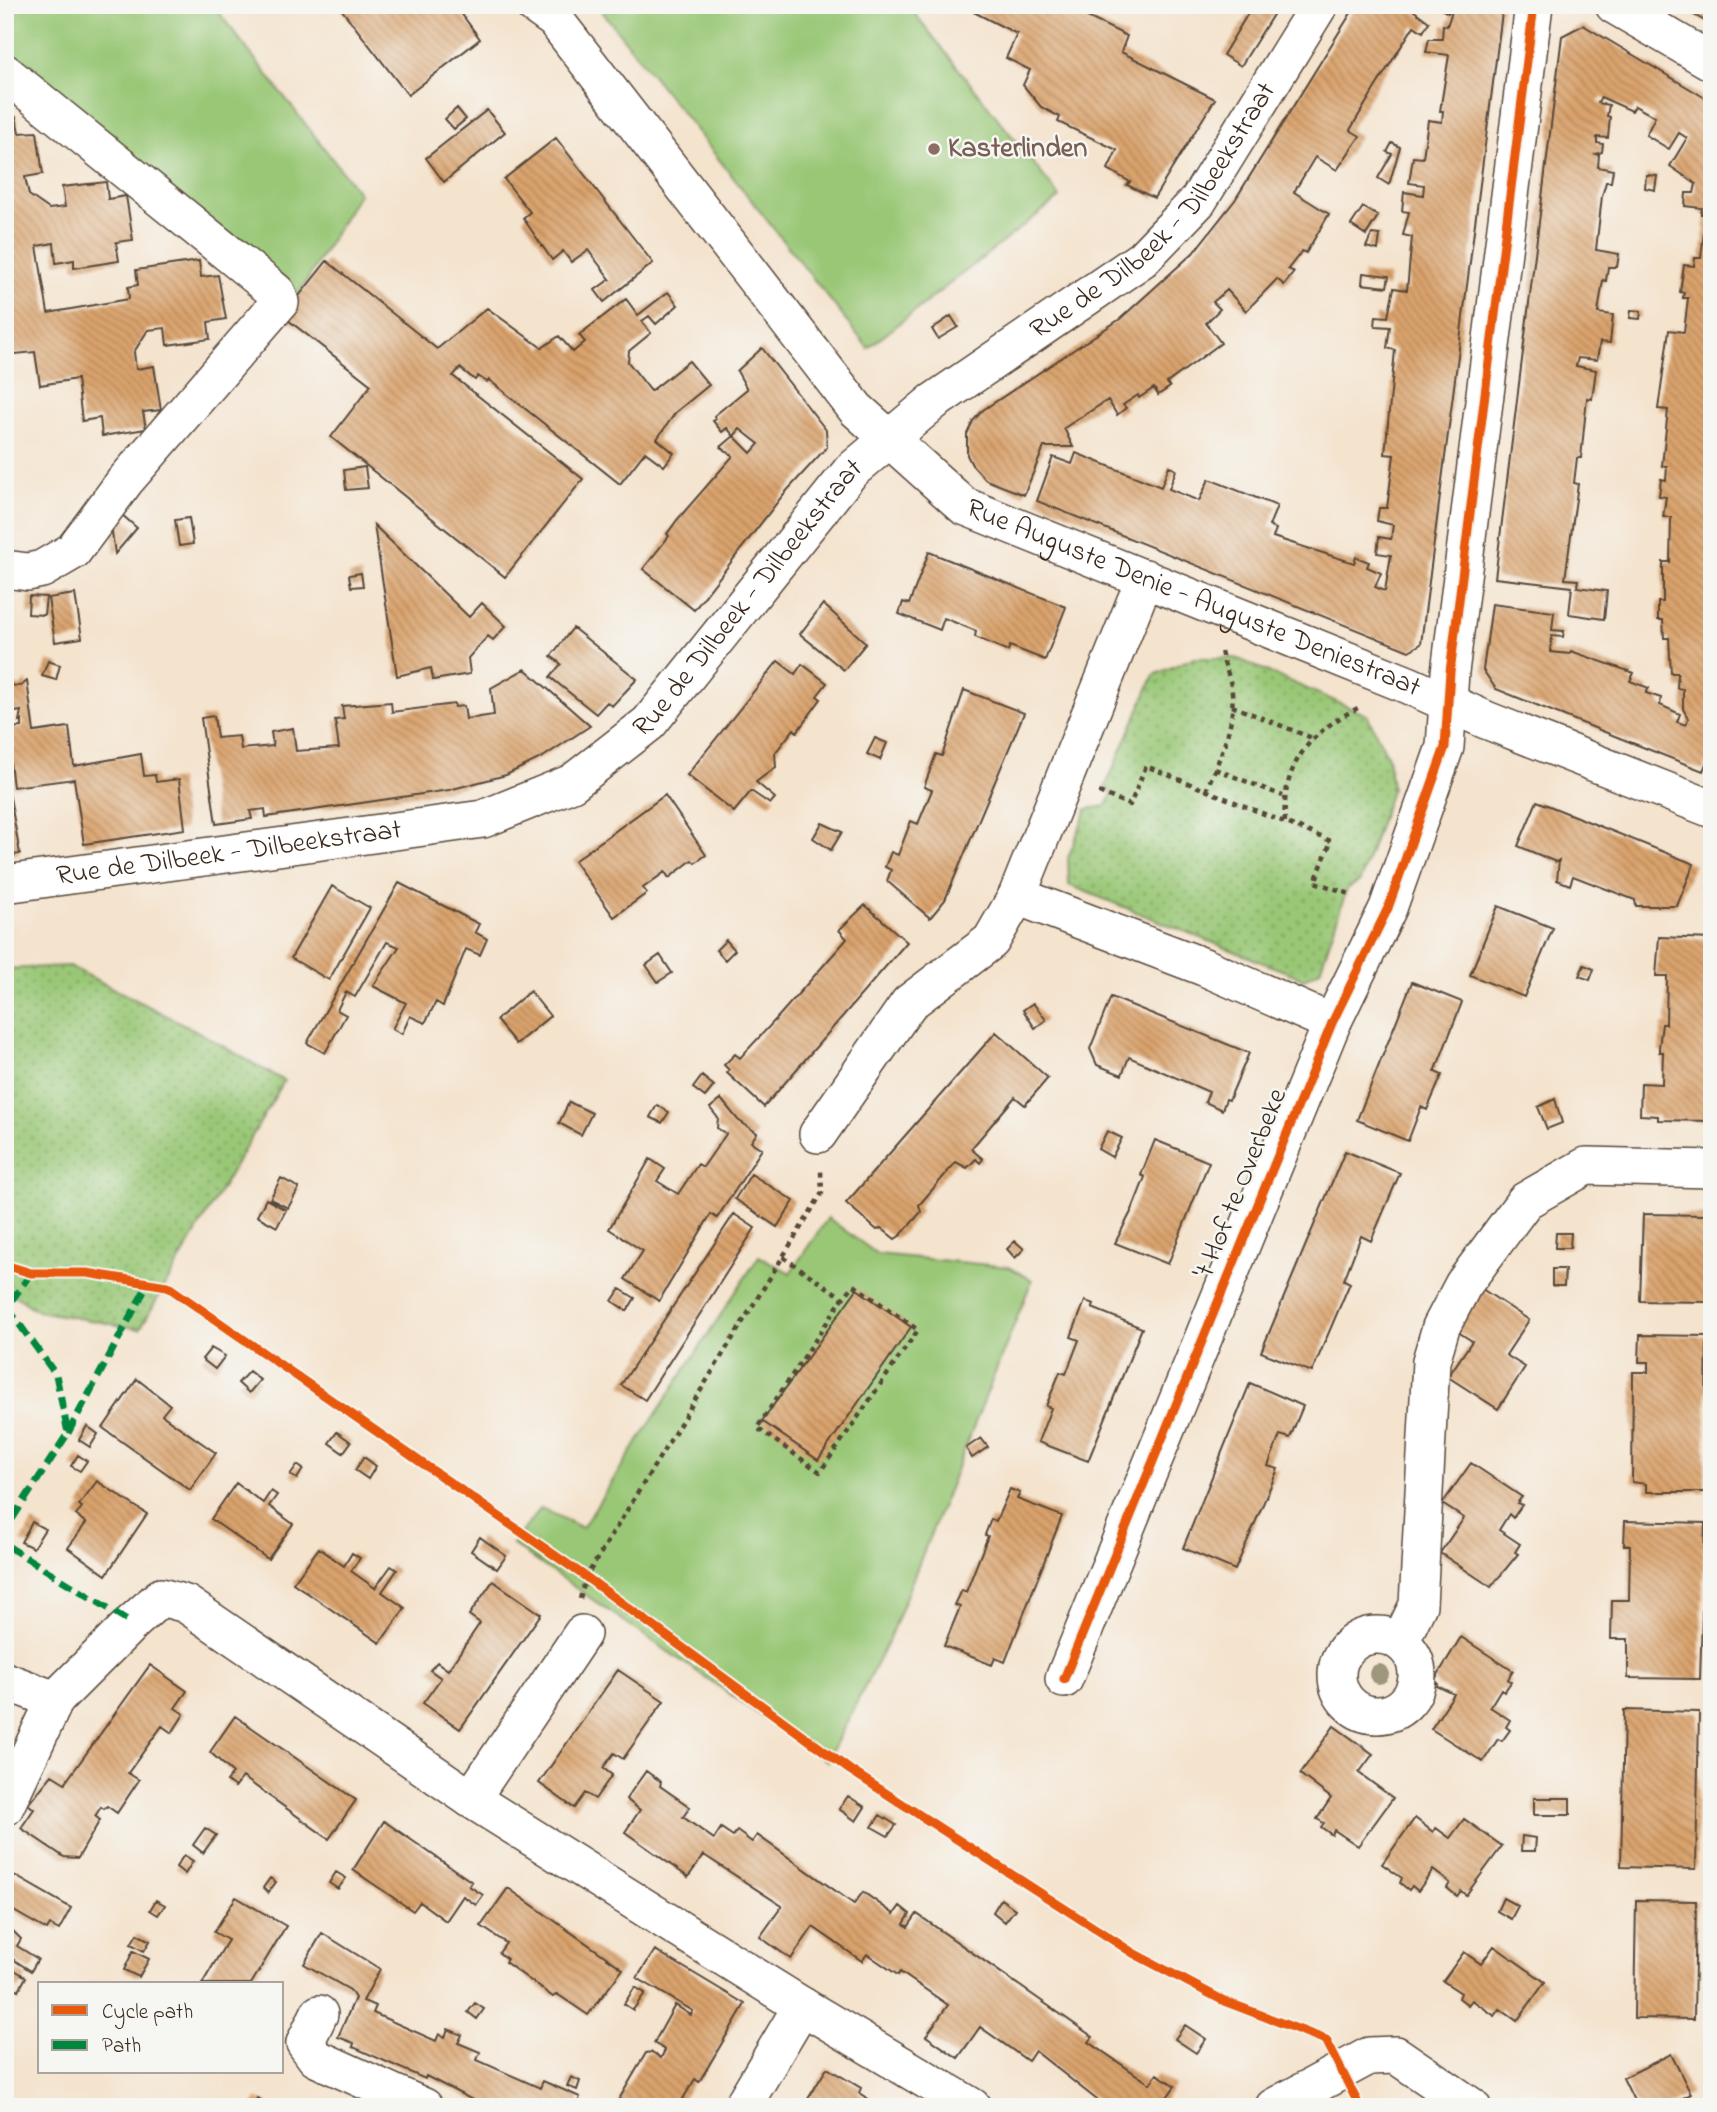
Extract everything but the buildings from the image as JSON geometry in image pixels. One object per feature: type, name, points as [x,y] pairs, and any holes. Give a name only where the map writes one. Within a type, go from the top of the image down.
[{"type":"street","name":"Rue Auguste Denie - Auguste Deniestraat","points":[[534,5],[555,20],[856,409],[886,439],[964,506],[1712,809]]},
{"type":"street","name":"Rue de Dilbeek - Dilbeekstraat","points":[[5,884],[483,819],[572,783],[649,723],[851,471],[933,402],[1142,259],[1198,201],[1319,5]]},
{"type":"street","name":"'t Hof te Overbeke","points":[[1064,1679],[1332,1023],[1388,908],[1445,747],[1448,702],[1534,5]]},
{"type":"street","points":[[1614,5],[1712,62]]},
{"type":"street","points":[[5,73],[270,287],[277,293],[280,302],[133,471],[73,551],[42,569],[27,572],[5,569]]},
{"type":"street","points":[[818,1134],[909,1003],[991,941],[1017,896],[1145,578]]},
{"type":"street","points":[[1017,896],[1204,967],[1332,1023]]},
{"type":"street","points":[[1399,1642],[1418,1605],[1431,1361],[1441,1327],[1463,1285],[1525,1200],[1586,1166],[1712,1169]]},
{"type":"street","points":[[5,1807],[55,1700],[161,1597],[186,1604],[471,1799],[802,2006],[972,2107]]},
{"type":"street","points":[[471,1799],[582,1634]]},
{"type":"street","points":[[5,1681],[55,1700]]},
{"type":"street","points":[[742,2107],[802,2006]]},
{"type":"street","points":[[318,2014],[305,2043],[316,2058],[424,2107]]},
{"type":"street","points":[[1274,2107],[1369,2056],[1396,2055],[1472,2107]]},
{"type":"path","points":[[1206,791],[1229,730],[1232,706],[1220,641]]},
{"type":"path","points":[[1284,822],[1283,796],[1296,761],[1312,738],[1337,718],[1366,704]]},
{"type":"path","points":[[1232,706],[1312,738]]},
{"type":"path","points":[[1066,779],[1130,805],[1146,766],[1331,841],[1315,882],[1388,908]]},
{"type":"path","points":[[1214,769],[1283,796]]},
{"type":"path","points":[[586,1577],[822,1192],[818,1134]]},
{"type":"path","points":[[783,1257],[843,1298]]},
{"type":"path","points":[[854,1285],[918,1330],[820,1472],[757,1428],[843,1298],[854,1285]]},
{"type":"path","points":[[575,1569],[597,1585]]},
{"type":"green space","points":[[5,5],[213,5],[359,193],[297,297],[5,56]]},
{"type":"green space","points":[[597,5],[908,5],[1060,197],[868,348]]},
{"type":"green space","points":[[1193,658],[1236,658],[1367,715],[1388,757],[1392,788],[1360,881],[1347,889],[1320,970],[1304,979],[1069,885],[1068,858],[1087,809],[1107,806],[1112,793],[1105,788],[1154,675]]},
{"type":"green space","points":[[69,966],[193,1029],[284,1081],[140,1329],[38,1311],[5,1289],[5,969]]},
{"type":"green space","points":[[828,1218],[877,1254],[1009,1267],[1032,1280],[888,1641],[827,1761],[512,1544],[541,1508],[582,1528],[759,1256],[790,1273]]},
{"type":"marked path","points":[[31,1273],[7,1307],[56,1375],[68,1433],[7,1527],[9,1547],[132,1623]]},
{"type":"marked path","points":[[68,1433],[149,1282]]},
{"type":"cycle path","points":[[1064,1679],[1332,1023],[1388,908],[1445,747],[1450,672],[1534,5]]},
{"type":"cycle path","points":[[5,1265],[31,1273],[87,1273],[167,1286],[586,1577],[850,1770],[1133,1953],[1224,2001],[1326,2040],[1360,2107]]},
{"type":"place","name":"Kasterlinden","points":[[934,149]]}]
